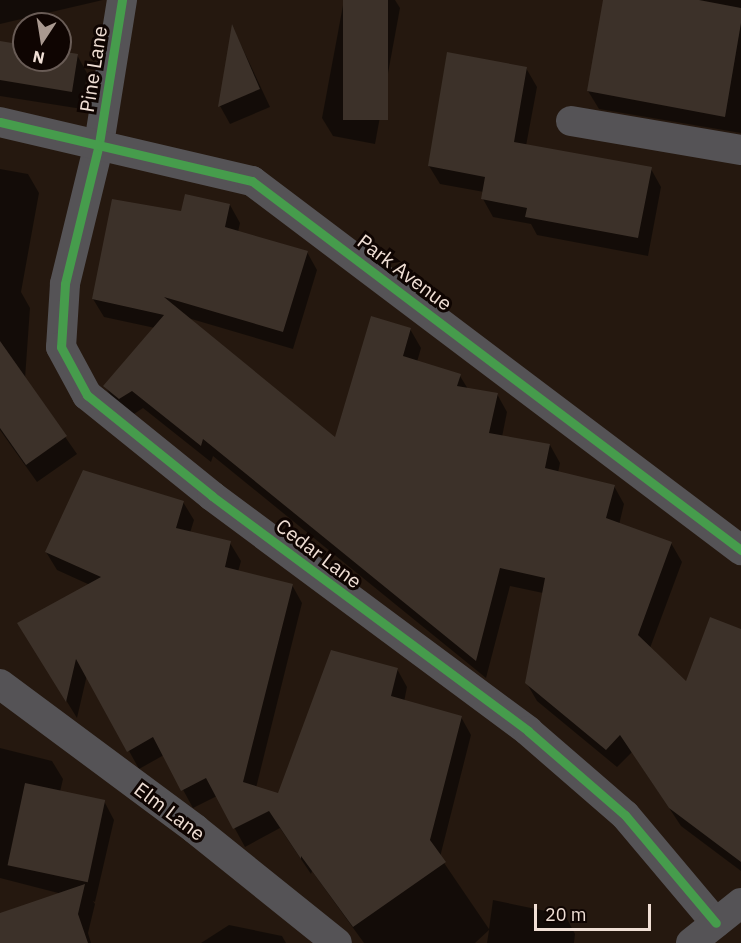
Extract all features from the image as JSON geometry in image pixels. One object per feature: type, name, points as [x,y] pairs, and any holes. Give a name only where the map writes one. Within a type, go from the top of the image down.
[{"type":"street","name":"Pine Lane","points":[[99,144],[122,0]]},
{"type":"street","points":[[571,121],[741,150]]},
{"type":"street","name":"Park Avenue","points":[[0,122],[252,181],[741,550]]},
{"type":"street","name":"Cedar Lane","points":[[99,144],[65,284],[61,347],[87,395],[212,496],[528,731],[625,815],[716,923]]},
{"type":"street","name":"Elm Lane","points":[[0,684],[195,829],[337,943]]},
{"type":"street","points":[[692,943],[741,903]]},
{"type":"building","points":[[343,0],[388,0],[388,120],[343,120]]},
{"type":"building","points":[[603,0],[699,0],[741,8],[741,23],[725,117],[587,91]]},
{"type":"building","points":[[232,24],[260,89],[218,107]]},
{"type":"building","points":[[0,41],[12,43],[12,72],[72,72],[72,53],[78,54],[72,92],[0,80]]},
{"type":"building","points":[[447,52],[527,67],[514,142],[652,167],[638,238],[525,217],[527,208],[481,199],[485,177],[428,166]]},
{"type":"building","points":[[185,194],[230,204],[225,227],[308,251],[283,332],[164,297],[335,437],[371,316],[411,328],[403,356],[461,374],[457,386],[498,393],[489,433],[550,444],[545,468],[615,485],[606,518],[672,542],[638,635],[686,681],[710,617],[741,629],[741,862],[669,808],[620,735],[606,750],[525,683],[545,578],[500,568],[476,661],[203,439],[201,446],[132,391],[119,399],[103,386],[164,315],[92,299],[112,199],[181,211]]},
{"type":"building","points":[[0,341],[67,436],[26,465],[0,428]]},
{"type":"building","points":[[83,470],[184,501],[176,528],[231,541],[225,567],[293,584],[243,782],[278,793],[331,650],[398,668],[391,696],[462,716],[430,840],[446,862],[353,927],[301,856],[301,859],[269,811],[233,829],[206,778],[181,791],[153,737],[127,752],[76,659],[66,702],[17,623],[101,577],[45,552]]},
{"type":"building","points":[[25,783],[105,800],[88,882],[8,865]]},
{"type":"building","points":[[85,884],[78,914],[88,943],[0,943],[0,913]]},
{"type":"cycle path","points":[[122,0],[99,144],[65,284],[61,347],[87,395],[212,496],[528,731],[625,815],[716,923]]},
{"type":"cycle path","points":[[0,122],[252,181],[741,550]]}]
